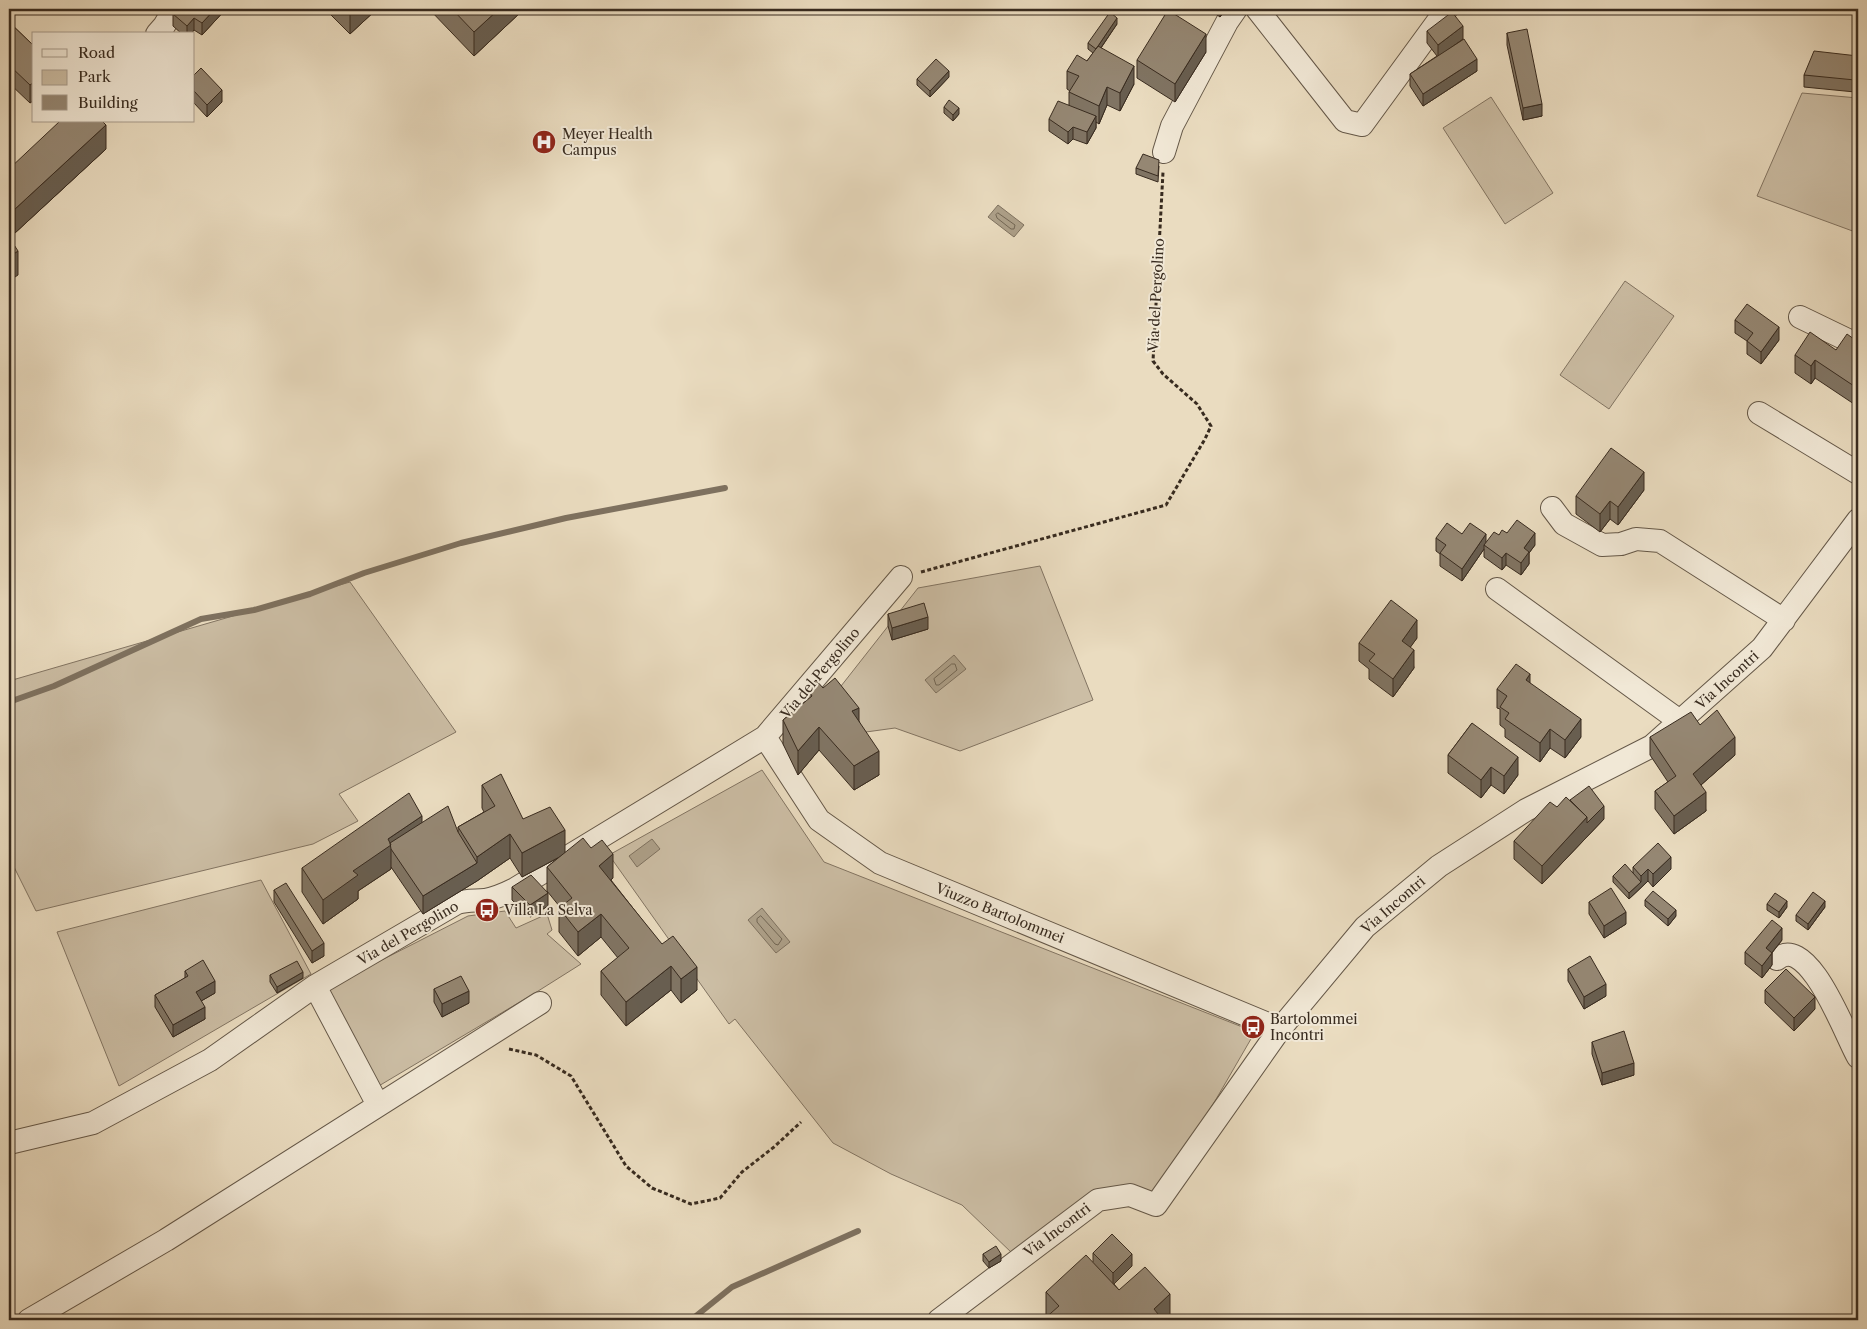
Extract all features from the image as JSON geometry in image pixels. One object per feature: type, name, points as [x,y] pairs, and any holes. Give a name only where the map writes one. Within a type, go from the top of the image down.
[{"type":"street","points":[[159,32],[174,9]]},
{"type":"street","points":[[1164,152],[1172,126],[1227,22],[1236,9]]},
{"type":"street","points":[[1256,9],[1345,121],[1362,126],[1446,10]]},
{"type":"street","points":[[1800,317],[1858,345]]},
{"type":"street","points":[[1759,413],[1858,473]]},
{"type":"street","points":[[1552,508],[1564,524],[1602,545],[1621,544],[1636,539],[1660,541],[1784,620]]},
{"type":"street","name":"Via Incontri","points":[[939,1320],[1098,1200],[1130,1195],[1156,1206],[1280,1029],[1365,927],[1439,866],[1526,810],[1652,746],[1762,648],[1858,520]]},
{"type":"street","name":"Via del Pergolino","points":[[9,1143],[93,1123],[210,1060],[316,986],[457,903],[499,897],[515,889],[766,737],[902,577]]},
{"type":"street","points":[[1497,590],[1681,722]]},
{"type":"street","name":"Viuzzo Bartolommei","points":[[766,737],[819,820],[880,864],[1280,1029]]},
{"type":"street","points":[[1776,959],[1780,956],[1794,955],[1802,959],[1828,994],[1858,1057]]},
{"type":"street","points":[[316,986],[378,1105]]},
{"type":"street","points":[[29,1320],[166,1240],[540,1003]]},
{"type":"path","name":"Via del Pergolino","points":[[902,577],[1166,505],[1211,426],[1197,404],[1163,374],[1153,361],[1164,152]]},
{"type":"path","points":[[478,1042],[536,1055],[571,1076],[626,1166],[652,1188],[691,1204],[720,1198],[742,1172],[774,1147],[801,1122]]},
{"type":"green space","points":[[1802,93],[1858,98],[1858,233],[1757,196]]},
{"type":"green space","points":[[1491,97],[1553,193],[1505,224],[1443,128]]},
{"type":"green space","points":[[1625,281],[1674,316],[1609,409],[1560,375]]},
{"type":"green space","points":[[1040,566],[1093,700],[960,751],[895,728],[866,732],[834,695],[918,588]]},
{"type":"green space","points":[[350,582],[456,732],[339,794],[358,821],[313,844],[36,911],[9,857],[9,681]]},
{"type":"green space","points":[[762,770],[824,862],[1255,1032],[1215,1101],[1153,1195],[1125,1187],[1013,1254],[962,1205],[891,1174],[833,1143],[735,1019],[729,1024],[609,855]]},
{"type":"green space","points":[[261,880],[311,974],[119,1086],[57,932]]},
{"type":"green space","points":[[505,911],[516,928],[547,914],[552,930],[547,934],[581,964],[377,1087],[325,989],[468,916]]},
{"type":"water","points":[[998,205],[1024,225],[1014,237],[988,217]]},
{"type":"water","points":[[954,655],[966,669],[936,693],[925,680]]},
{"type":"water","points":[[652,839],[660,849],[637,867],[629,856]]},
{"type":"water","points":[[762,908],[790,942],[776,953],[748,920]]},
{"type":"building","points":[[176,9],[215,9],[202,23],[194,18],[187,26],[173,14]]},
{"type":"building","points":[[452,9],[499,9],[474,32]]},
{"type":"building","points":[[1168,10],[1206,34],[1175,84],[1137,60]]},
{"type":"building","points":[[1110,12],[1117,18],[1096,49],[1088,43]]},
{"type":"building","points":[[1452,12],[1463,26],[1438,45],[1427,31]]},
{"type":"building","points":[[9,22],[32,44],[32,84],[30,85],[9,65]]},
{"type":"building","points":[[1527,29],[1542,104],[1523,108],[1507,33]]},
{"type":"building","points":[[1464,39],[1477,59],[1423,94],[1410,74]]},
{"type":"building","points":[[1098,46],[1134,66],[1120,93],[1107,87],[1099,106],[1069,92],[1079,76],[1067,71],[1077,55],[1087,61]]},
{"type":"building","points":[[1814,51],[1858,56],[1855,80],[1804,75]]},
{"type":"building","points":[[936,59],[949,71],[930,91],[917,79]]},
{"type":"building","points":[[201,68],[222,90],[207,105],[195,92],[195,74]]},
{"type":"building","points":[[949,100],[959,108],[953,115],[944,107]]},
{"type":"building","points":[[1058,101],[1096,116],[1087,132],[1073,127],[1068,132],[1049,119]]},
{"type":"building","points":[[59,122],[103,122],[106,125],[15,209],[9,202],[9,169]]},
{"type":"building","points":[[1143,154],[1159,160],[1158,176],[1136,168]]},
{"type":"building","points":[[9,237],[18,251],[9,257]]},
{"type":"building","points":[[1747,304],[1779,327],[1761,352],[1747,341],[1753,333],[1735,320]]},
{"type":"building","points":[[1810,332],[1836,350],[1847,334],[1858,342],[1857,388],[1815,360],[1811,366],[1795,355]]},
{"type":"building","points":[[1611,448],[1644,472],[1618,507],[1610,501],[1600,514],[1576,496]]},
{"type":"building","points":[[1517,520],[1535,533],[1524,548],[1529,552],[1521,563],[1506,553],[1502,558],[1484,545],[1494,532],[1499,535],[1502,530],[1507,533]]},
{"type":"building","points":[[1447,523],[1462,534],[1470,523],[1486,534],[1462,569],[1440,553],[1446,545],[1436,538]]},
{"type":"building","points":[[1391,600],[1417,620],[1402,641],[1414,650],[1393,679],[1369,661],[1375,654],[1359,643]]},
{"type":"building","points":[[924,603],[928,617],[892,628],[888,614]]},
{"type":"building","points":[[1516,664],[1530,674],[1526,680],[1581,719],[1565,740],[1550,729],[1540,743],[1505,719],[1509,713],[1500,707],[1507,696],[1497,689]]},
{"type":"building","points":[[835,678],[859,708],[852,711],[879,751],[854,766],[819,727],[798,751],[783,720],[812,696],[807,688],[816,680],[823,688]]},
{"type":"building","points":[[1717,710],[1735,737],[1693,774],[1706,792],[1674,816],[1655,791],[1676,776],[1650,737],[1691,712],[1700,725]]},
{"type":"building","points":[[1472,723],[1518,757],[1504,776],[1491,767],[1481,780],[1448,755]]},
{"type":"building","points":[[501,774],[523,819],[550,807],[565,830],[522,853],[510,834],[477,857],[458,827],[495,806],[482,785]]},
{"type":"building","points":[[1589,786],[1604,806],[1587,823],[1587,817],[1570,800]]},
{"type":"building","points":[[409,793],[422,816],[388,839],[391,845],[353,871],[358,875],[323,900],[302,868]]},
{"type":"building","points":[[1566,797],[1587,817],[1542,866],[1514,841],[1550,802],[1557,807]]},
{"type":"building","points":[[448,806],[458,832],[477,863],[423,896],[391,849],[390,843]]},
{"type":"building","points":[[583,838],[591,848],[602,840],[613,854],[599,866],[662,944],[673,936],[697,967],[681,979],[671,966],[626,1002],[601,971],[629,948],[601,914],[578,932],[559,908],[572,898],[547,867]]},
{"type":"building","points":[[1658,843],[1671,857],[1653,874],[1648,869],[1641,876],[1633,867]]},
{"type":"building","points":[[1625,864],[1641,882],[1629,893],[1613,876]]},
{"type":"building","points":[[531,875],[548,893],[530,905],[512,887]]},
{"type":"building","points":[[286,883],[324,943],[312,951],[274,890]]},
{"type":"building","points":[[1611,888],[1626,912],[1604,926],[1589,902]]},
{"type":"building","points":[[1653,891],[1676,910],[1668,919],[1645,900]]},
{"type":"building","points":[[1813,892],[1825,901],[1808,924],[1796,915]]},
{"type":"building","points":[[1775,893],[1787,901],[1779,912],[1767,904]]},
{"type":"building","points":[[1772,920],[1782,928],[1766,948],[1772,953],[1762,966],[1745,952]]},
{"type":"building","points":[[1590,956],[1606,984],[1584,997],[1568,969]]},
{"type":"building","points":[[203,960],[215,981],[196,992],[205,1007],[173,1025],[155,995],[188,976],[185,971]]},
{"type":"building","points":[[297,961],[303,972],[277,987],[270,975]]},
{"type":"building","points":[[1786,969],[1815,997],[1794,1018],[1765,990]]},
{"type":"building","points":[[461,976],[469,991],[442,1004],[434,989]]},
{"type":"building","points":[[1624,1031],[1634,1063],[1602,1073],[1592,1042]]},
{"type":"building","points":[[1112,1234],[1132,1254],[1113,1273],[1093,1253]]},
{"type":"building","points":[[996,1246],[1001,1254],[989,1262],[983,1254]]},
{"type":"building","points":[[1086,1255],[1119,1290],[1145,1267],[1170,1294],[1154,1309],[1158,1314],[1151,1320],[1043,1320],[1059,1306],[1046,1292]]},
{"type":"waterway","points":[[9,702],[54,686],[201,619],[254,610],[310,594],[364,573],[461,543],[566,518],[725,488]]},
{"type":"waterway","points":[[691,1320],[732,1287],[858,1231]]},
{"type":"place","name":"Meyer Health Campus","points":[[544,142]]},
{"type":"place","name":"Villa La Selva","points":[[487,910]]},
{"type":"place","name":"Bartolommei Incontri","points":[[1253,1027]]}]
